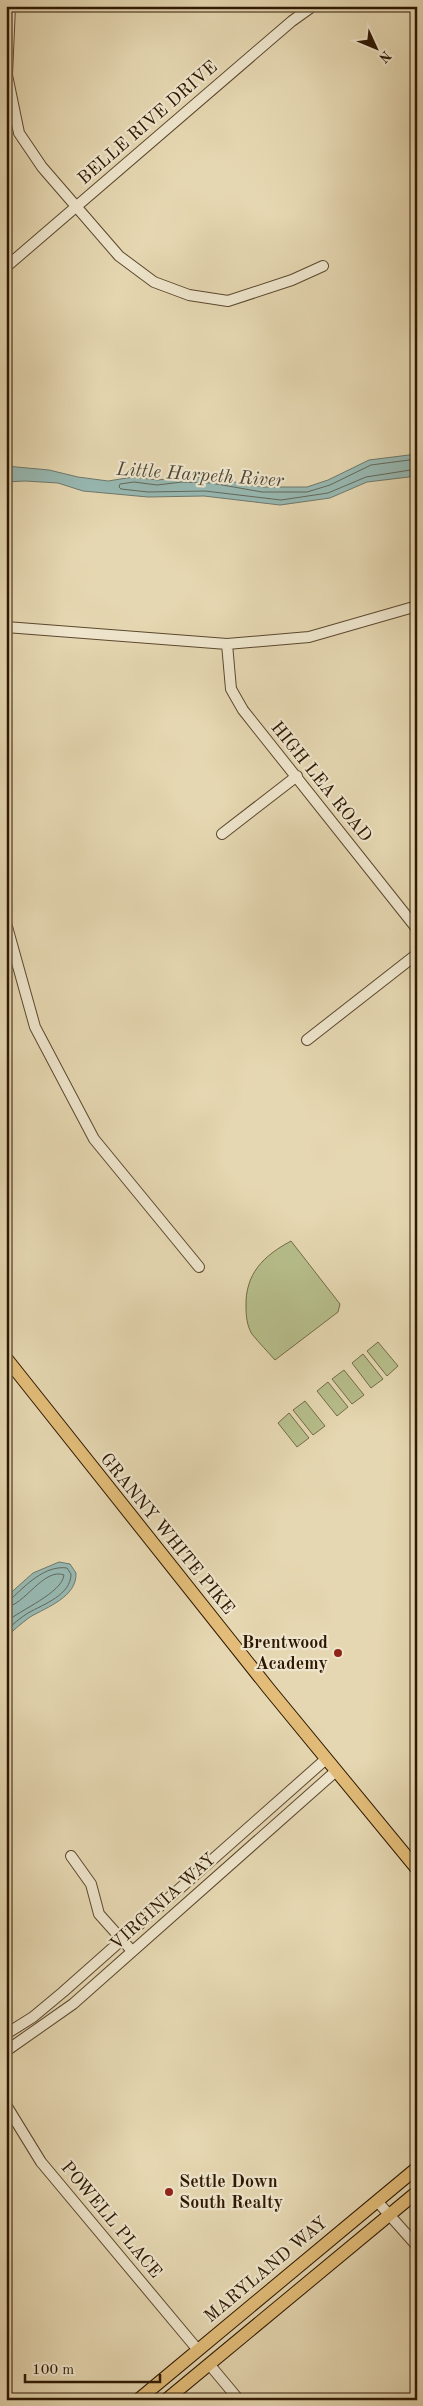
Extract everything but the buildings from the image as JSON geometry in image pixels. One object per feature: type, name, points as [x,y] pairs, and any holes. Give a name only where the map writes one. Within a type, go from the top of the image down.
[{"type":"main road","name":"GRANNY WHITE PIKE","points":[[6,1358],[62,1431],[417,1869]]},
{"type":"main road","name":"MARYLAND WAY","points":[[138,2400],[417,2168]]},
{"type":"main road","name":"MARYLAND WAY","points":[[166,2400],[417,2192]]},
{"type":"main road","points":[[198,2350],[209,2364]]},
{"type":"street","points":[[10,6],[6,75],[19,133],[42,167],[119,256],[154,282],[189,294],[228,301],[292,280],[323,266]]},
{"type":"street","name":"BELLE RIVE DRIVE","points":[[6,267],[292,21],[313,6]]},
{"type":"street","points":[[6,627],[227,644],[309,637],[417,606]]},
{"type":"street","name":"HIGH LEA ROAD","points":[[227,644],[231,689],[243,710],[417,929]]},
{"type":"street","points":[[222,834],[297,776]]},
{"type":"street","points":[[6,923],[35,1027],[82,1119],[94,1138],[199,1268]]},
{"type":"street","points":[[307,1040],[417,954]]},
{"type":"street","name":"VIRGINIA WAY","points":[[6,2034],[33,2017],[326,1758]]},
{"type":"street","name":"VIRGINIA WAY","points":[[6,2051],[73,2004],[336,1771]]},
{"type":"street","points":[[71,1856],[91,1884],[99,1914],[132,1951]]},
{"type":"street","name":"POWELL PLACE","points":[[6,2105],[41,2162],[198,2350]]},
{"type":"street","points":[[377,2200],[417,2246]]},
{"type":"street","points":[[209,2364],[239,2400]]},
{"type":"green space","points":[[417,1136],[417,1201],[413,1143]]},
{"type":"green space","points":[[291,1241],[340,1304],[338,1312],[275,1360],[250,1331],[246,1295],[252,1276],[258,1267],[272,1253]]},
{"type":"green space","points":[[378,1342],[398,1366],[387,1376],[367,1351]]},
{"type":"green space","points":[[363,1354],[383,1379],[371,1388],[352,1363]]},
{"type":"green space","points":[[344,1370],[364,1395],[352,1404],[332,1379]]},
{"type":"green space","points":[[328,1382],[348,1407],[337,1416],[317,1391]]},
{"type":"green space","points":[[305,1401],[325,1426],[313,1435],[293,1410]]},
{"type":"green space","points":[[289,1413],[309,1438],[297,1447],[278,1423]]},
{"type":"water","points":[[417,454],[417,473],[409,477],[367,482],[330,498],[280,505],[204,496],[148,497],[83,491],[58,483],[6,482],[6,466],[49,470],[78,477],[108,481],[133,477],[158,480],[181,477],[212,478],[263,487],[307,487],[328,480],[369,460]]},
{"type":"water","points":[[59,1562],[70,1564],[76,1573],[72,1589],[60,1600],[30,1617],[6,1638],[6,1597],[33,1573]]},
{"type":"place","name":"Brentwood Academy","points":[[338,1653]]},
{"type":"place","name":"Settle Down South Realty","points":[[169,2192]]},
{"type":"water label","name":"Little Harpeth River","points":[[200,476]]}]
